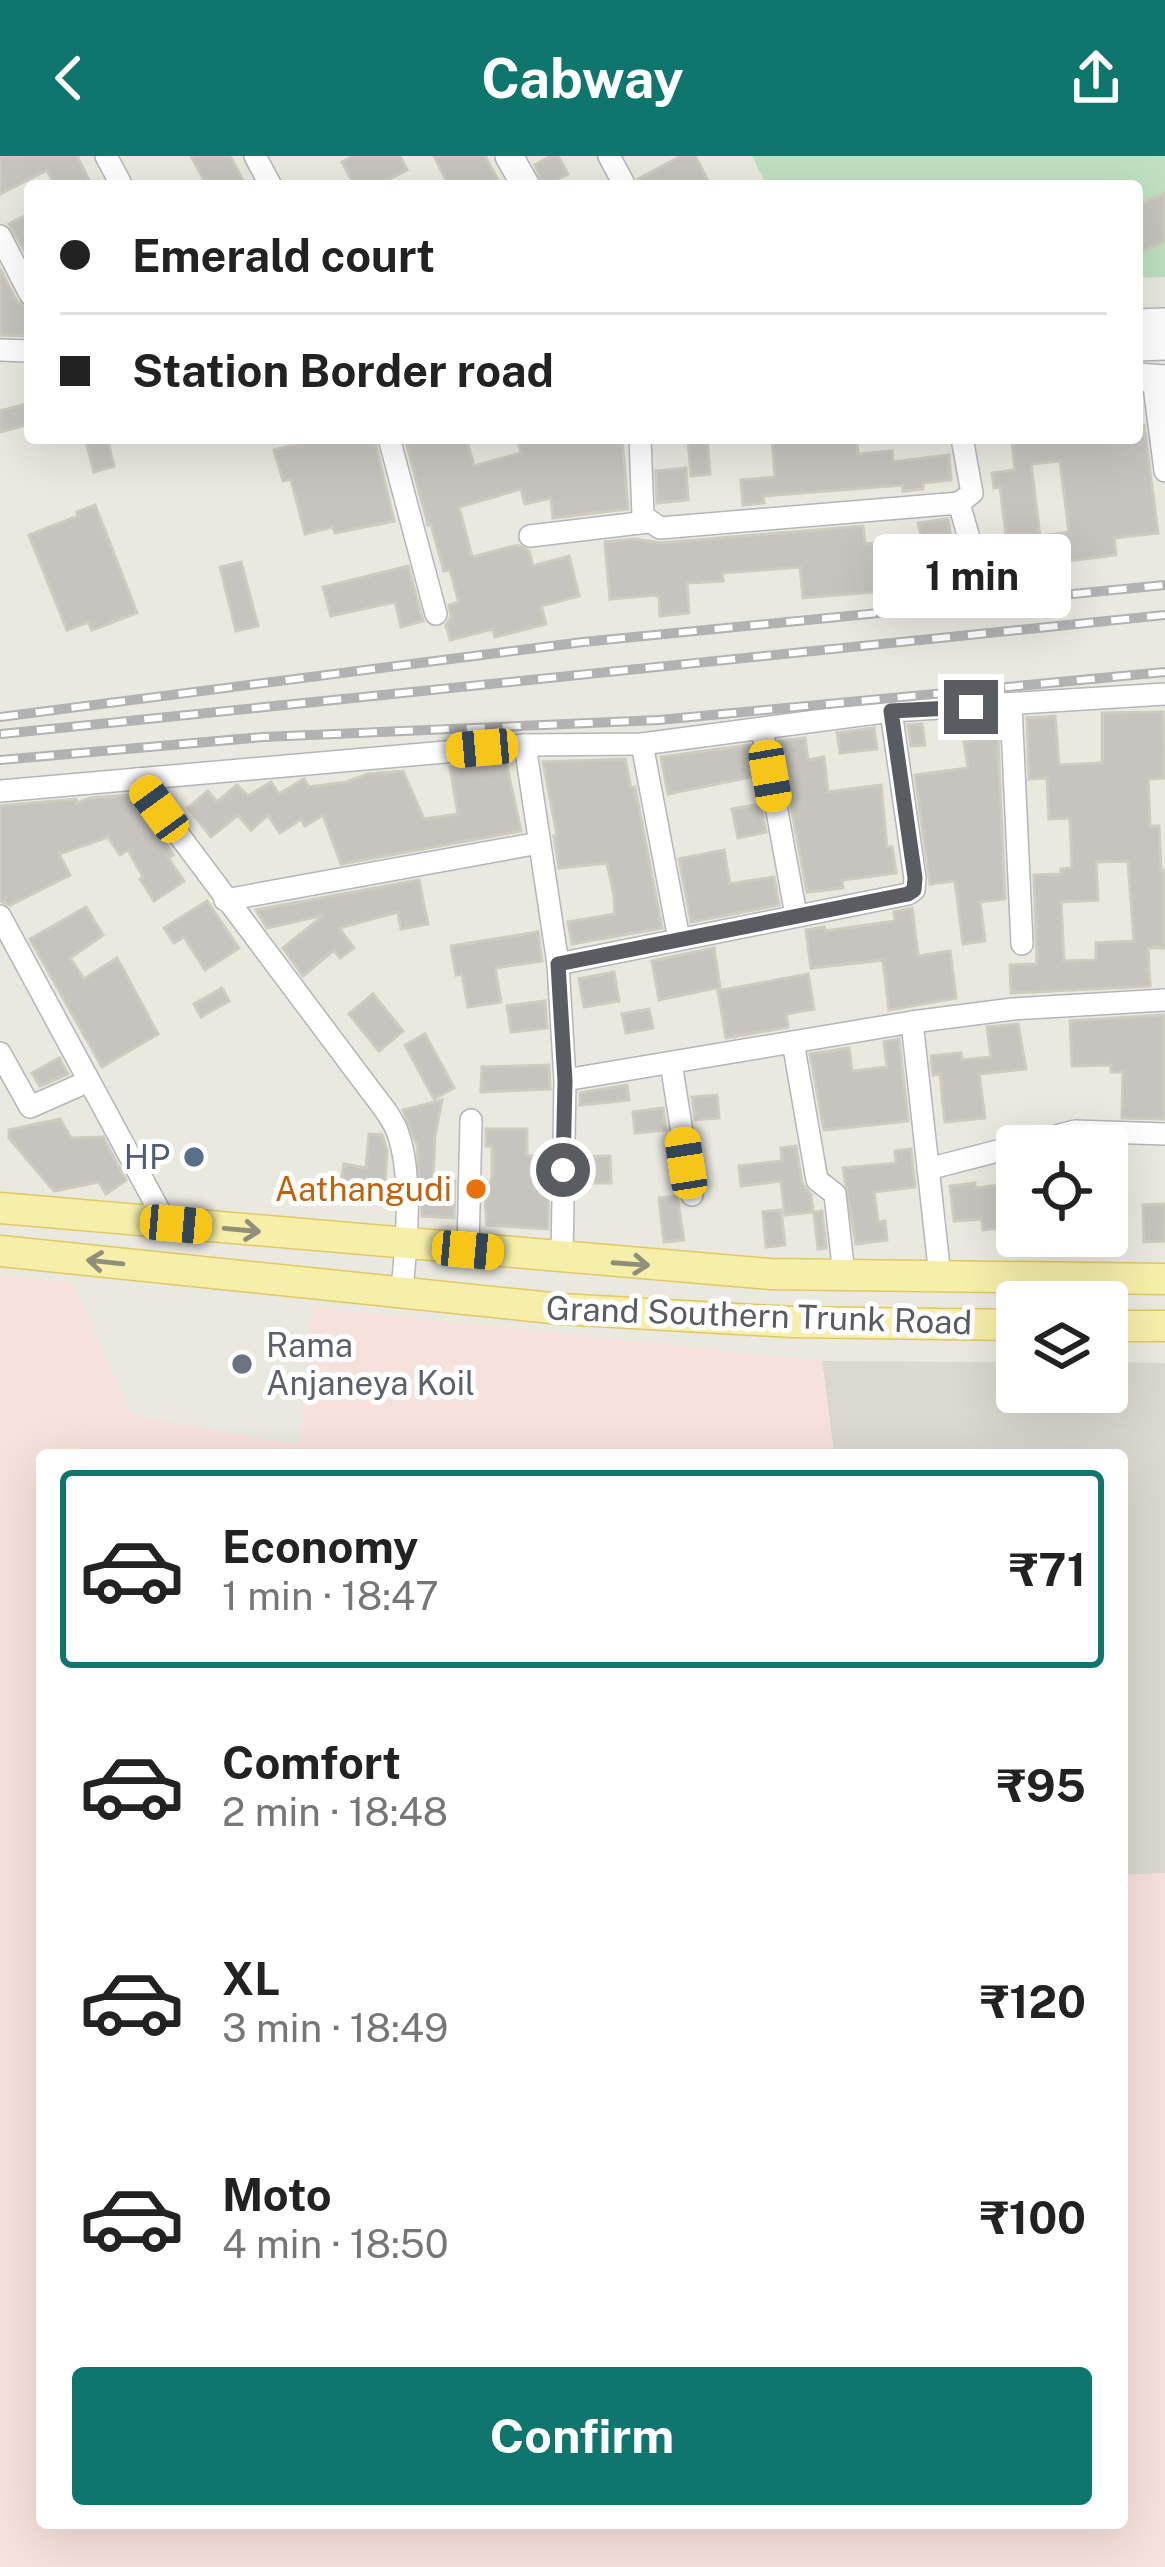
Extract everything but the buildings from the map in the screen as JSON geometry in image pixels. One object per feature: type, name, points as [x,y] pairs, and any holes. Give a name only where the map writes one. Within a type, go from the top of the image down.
[{"type":"main road","name":"Grand Southern Trunk Road","points":[[0,1208],[770,1274],[1165,1279]]},
{"type":"main road","name":"Grand Southern Trunk Road","points":[[0,1251],[561,1309],[792,1322],[996,1325]]},
{"type":"main road","points":[[1128,1326],[1165,1326]]},
{"type":"street","points":[[0,236],[24,282]]},
{"type":"street","points":[[1152,378],[1165,471]]},
{"type":"street","points":[[391,444],[436,614]]},
{"type":"street","points":[[640,444],[644,516],[660,528],[959,503],[967,499],[973,484],[963,444]]},
{"type":"street","points":[[959,503],[978,570]]},
{"type":"street","points":[[530,536],[648,522]]},
{"type":"street","points":[[0,791],[525,745],[642,744],[891,711],[1165,694]]},
{"type":"street","points":[[1011,706],[1022,944]]},
{"type":"street","points":[[558,964],[900,898],[914,890],[891,711]]},
{"type":"street","points":[[762,729],[796,915]]},
{"type":"street","points":[[642,744],[679,939]]},
{"type":"street","points":[[525,745],[558,964],[565,1081],[562,1259]]},
{"type":"street","points":[[137,779],[398,1133],[408,1245],[401,1294]]},
{"type":"street","points":[[225,900],[539,843]]},
{"type":"street","points":[[0,916],[166,1223]]},
{"type":"street","points":[[565,1081],[912,1022],[1013,1009],[1165,1000]]},
{"type":"street","points":[[912,1022],[940,1276]]},
{"type":"street","points":[[794,1042],[818,1180],[835,1194],[844,1275]]},
{"type":"street","points":[[0,1053],[30,1107],[89,1081]]},
{"type":"street","points":[[670,1063],[692,1196]]},
{"type":"street","points":[[468,1250],[471,1120]]},
{"type":"street","points":[[1128,1133],[1165,1134]]},
{"type":"street","points":[[928,1168],[996,1151]]},
{"type":"shaded area","points":[[0,1275],[71,1282],[132,1415],[300,1445],[312,1307],[822,1361],[833,1449],[36,1449],[36,2529],[1128,2529],[1128,1875],[1165,1873],[1165,2567],[0,2567]]},
{"type":"shaded area","points":[[822,1361],[996,1362],[996,1413],[1128,1413],[1128,1362],[1165,1363],[1165,1873],[1128,1875],[1128,1449],[833,1449]]},
{"type":"green space","points":[[752,156],[1165,156],[1165,277],[1143,278],[1143,180],[764,180]]},
{"type":"railway","points":[[0,717],[583,642],[1165,585]]},
{"type":"railway","points":[[1,734],[1165,615]]},
{"type":"railway","points":[[0,760],[263,737],[659,720],[1165,672]]},
{"type":"place","name":"HP","points":[[194,1157]]},
{"type":"place","name":"Aathangudi","points":[[476,1189]]},
{"type":"place","name":"Rama Anjaneya Koil","points":[[242,1364]]},
{"type":"route","points":[[563,1170],[565,1081],[558,964],[908,894],[914,890],[915,878],[891,711],[971,707]]}]
